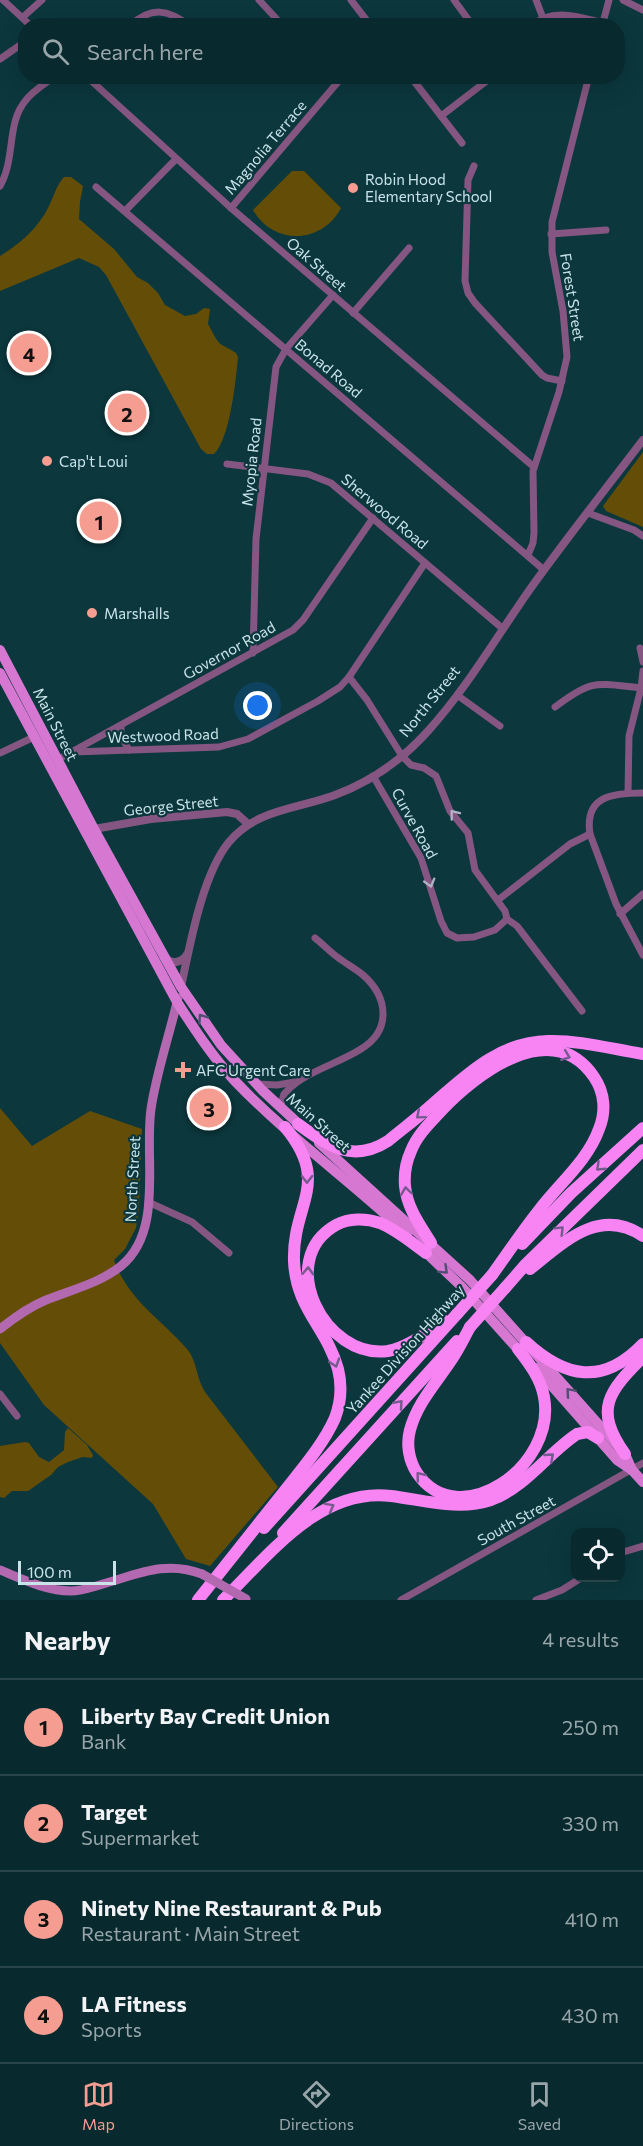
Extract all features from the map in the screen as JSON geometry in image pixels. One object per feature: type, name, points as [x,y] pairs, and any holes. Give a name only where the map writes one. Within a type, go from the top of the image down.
[{"type":"highway","points":[[298,1124],[322,1142],[334,1147],[363,1151],[388,1141],[482,1063],[518,1045],[564,1041],[643,1054]]},
{"type":"highway","points":[[429,1248],[410,1207],[405,1185],[407,1161],[424,1130],[464,1089],[494,1066],[508,1059],[526,1053],[549,1051],[572,1057],[589,1071],[600,1088],[603,1110],[599,1131],[587,1152],[540,1208],[492,1275]]},
{"type":"highway","points":[[199,1600],[310,1456],[331,1425],[339,1402],[340,1381],[334,1359],[309,1313],[296,1281],[294,1256],[308,1173],[302,1152],[285,1127]]},
{"type":"highway","name":"Yankee Division Highway","points":[[199,1600],[492,1275],[571,1193],[643,1128]]},
{"type":"highway","points":[[223,1600],[541,1248],[643,1150]]},
{"type":"highway","points":[[429,1248],[380,1223],[357,1220],[341,1223],[323,1235],[311,1252],[307,1273],[310,1291],[331,1328],[349,1344],[364,1350],[396,1349],[457,1314]]},
{"type":"highway","points":[[505,1288],[568,1239],[587,1229],[615,1225],[643,1236]]},
{"type":"highway","points":[[470,1328],[421,1404],[410,1430],[408,1448],[412,1466],[425,1483],[441,1492],[468,1495],[494,1488],[514,1476],[536,1448],[544,1421],[544,1397],[522,1345]]},
{"type":"highway","points":[[522,1345],[558,1366],[586,1373],[620,1362],[643,1344]]},
{"type":"highway","points":[[625,1454],[609,1423],[609,1402],[618,1382],[643,1357]]},
{"type":"highway","points":[[223,1600],[295,1531],[340,1501],[377,1495],[453,1505],[482,1502],[510,1490],[578,1434],[588,1432],[598,1438]]},
{"type":"main road","name":"Main Street","points":[[0,650],[94,829],[181,987],[221,1045],[280,1108],[429,1248],[463,1288],[522,1345],[625,1454],[633,1470],[643,1482]]},
{"type":"main road","name":"Main Street","points":[[0,673],[177,1002],[214,1057],[243,1089],[285,1127],[429,1248]]},
{"type":"main road","name":"North Street","points":[[0,1329],[30,1307],[90,1283],[121,1266],[140,1243],[146,1226],[148,1202],[151,1109],[181,987]]},
{"type":"main road","name":"Main Street","points":[[522,1345],[617,1460],[633,1470]]},
{"type":"main road","points":[[0,1570],[39,1585],[69,1591],[161,1568],[183,1568],[202,1574],[247,1599]]},
{"type":"street","points":[[3,0],[23,17],[42,0]]},
{"type":"street","points":[[259,0],[276,18]]},
{"type":"street","points":[[351,0],[365,18]]},
{"type":"street","points":[[454,0],[467,18]]},
{"type":"street","points":[[536,0],[543,18],[560,14],[577,18]]},
{"type":"street","points":[[604,18],[609,0]]},
{"type":"street","points":[[623,0],[643,10]]},
{"type":"street","points":[[140,18],[162,12],[179,18]]},
{"type":"street","points":[[0,59],[18,47]]},
{"type":"street","points":[[0,186],[9,164],[15,120],[21,107],[45,84]]},
{"type":"street","name":"Oak Street","points":[[95,84],[231,208],[534,467]]},
{"type":"street","name":"Magnolia Terrace","points":[[231,208],[337,84]]},
{"type":"street","points":[[416,84],[462,143]]},
{"type":"street","points":[[441,116],[483,84]]},
{"type":"street","name":"Forest Street","points":[[528,555],[534,538],[534,467],[567,364],[567,340],[551,234],[554,207],[575,136],[587,84]]},
{"type":"street","points":[[125,211],[176,159]]},
{"type":"street","points":[[474,166],[468,180],[465,277],[468,293],[542,375],[562,381]]},
{"type":"street","name":"Bonad Road","points":[[96,187],[544,570]]},
{"type":"street","points":[[551,234],[606,230]]},
{"type":"street","points":[[353,313],[409,248]]},
{"type":"street","name":"Myopia Road","points":[[253,653],[254,560],[275,373],[278,361],[286,349],[333,295]]},
{"type":"street","name":"North Street","points":[[181,987],[203,898],[219,859],[229,842],[248,824],[268,814],[334,795],[373,776],[402,756],[427,732],[457,695],[544,570],[643,440]]},
{"type":"street","name":"Sherwood Road","points":[[227,464],[308,474],[337,487],[502,628]]},
{"type":"street","points":[[588,513],[643,536]]},
{"type":"street","name":"Governor Road","points":[[57,760],[286,635],[300,624],[373,518]]},
{"type":"street","name":"Westwood Road","points":[[73,752],[219,747],[240,742],[327,696],[349,677],[425,563]]},
{"type":"street","points":[[640,648],[643,662]]},
{"type":"street","points":[[628,793],[629,736],[643,671]]},
{"type":"street","points":[[349,677],[363,693],[402,756]]},
{"type":"street","points":[[555,707],[579,689],[592,684],[640,688]]},
{"type":"street","points":[[457,695],[500,726]]},
{"type":"street","points":[[121,726],[121,736],[129,750]]},
{"type":"street","points":[[0,753],[34,737]]},
{"type":"street","name":"Curve Road","points":[[373,776],[421,858],[441,921],[448,935],[462,939],[486,934],[502,925],[507,919],[506,914],[475,870],[468,833],[450,811],[437,778],[428,770],[411,765],[402,756]]},
{"type":"street","points":[[643,793],[607,796],[597,804],[589,821],[590,834],[620,914],[643,955]]},
{"type":"street","name":"George Street","points":[[94,829],[162,818],[227,812],[237,814],[248,824]]},
{"type":"street","points":[[498,900],[570,844],[590,834]]},
{"type":"street","points":[[620,914],[643,894]]},
{"type":"street","points":[[507,919],[516,924],[582,1011]]},
{"type":"street","points":[[280,1108],[284,1094],[297,1082],[363,1048],[376,1035],[383,1018],[381,1000],[374,987],[359,971],[341,960],[315,938]]},
{"type":"street","points":[[162,953],[172,963],[182,960],[188,952]]},
{"type":"street","points":[[257,1084],[277,1085],[297,1082]]},
{"type":"street","points":[[148,1202],[192,1222],[229,1254]]},
{"type":"street","points":[[0,1394],[17,1416]]},
{"type":"street","name":"South Street","points":[[401,1600],[643,1463]]},
{"type":"street","points":[[625,1552],[643,1546]]},
{"type":"street","points":[[536,1600],[562,1590],[575,1582]]},
{"type":"shaded area","points":[[292,171],[304,171],[341,208],[333,220],[322,229],[310,234],[285,235],[273,230],[262,222],[253,210]]},
{"type":"shaded area","points":[[64,177],[71,177],[83,186],[79,219],[114,249],[137,277],[148,283],[158,293],[165,305],[185,316],[196,314],[204,308],[210,309],[208,324],[216,339],[236,353],[238,357],[236,379],[228,423],[220,446],[214,454],[207,454],[201,449],[106,275],[99,267],[79,258],[0,291],[0,256],[15,246],[34,228],[45,214]]},
{"type":"shaded area","points":[[643,452],[643,527],[606,511],[603,506]]},
{"type":"shaded area","points":[[0,1108],[32,1146],[90,1111],[142,1129],[136,1228],[125,1249],[114,1260],[120,1274],[136,1298],[190,1353],[205,1392],[278,1487],[210,1566],[186,1559],[153,1504],[44,1405],[0,1343]]},
{"type":"shaded area","points":[[68,1428],[87,1445],[93,1455],[92,1458],[83,1457],[68,1462],[58,1467],[51,1475],[28,1491],[12,1491],[4,1498],[0,1497],[0,1446],[29,1443],[39,1457],[49,1462],[64,1450],[65,1432]]},
{"type":"place","name":"Robin Hood Elementary School","points":[[353,188]]},
{"type":"place","name":"LA Fitness","points":[[29,353]]},
{"type":"place","name":"Target","points":[[127,413]]},
{"type":"place","name":"Cap't Loui","points":[[47,461]]},
{"type":"place","name":"Liberty Bay Credit Union","points":[[99,521]]},
{"type":"place","name":"Marshalls","points":[[92,613]]},
{"type":"place","name":"AFC Urgent Care","points":[[183,1070]]},
{"type":"place","name":"Ninety Nine Restaurant & Pub","points":[[209,1108]]}]
